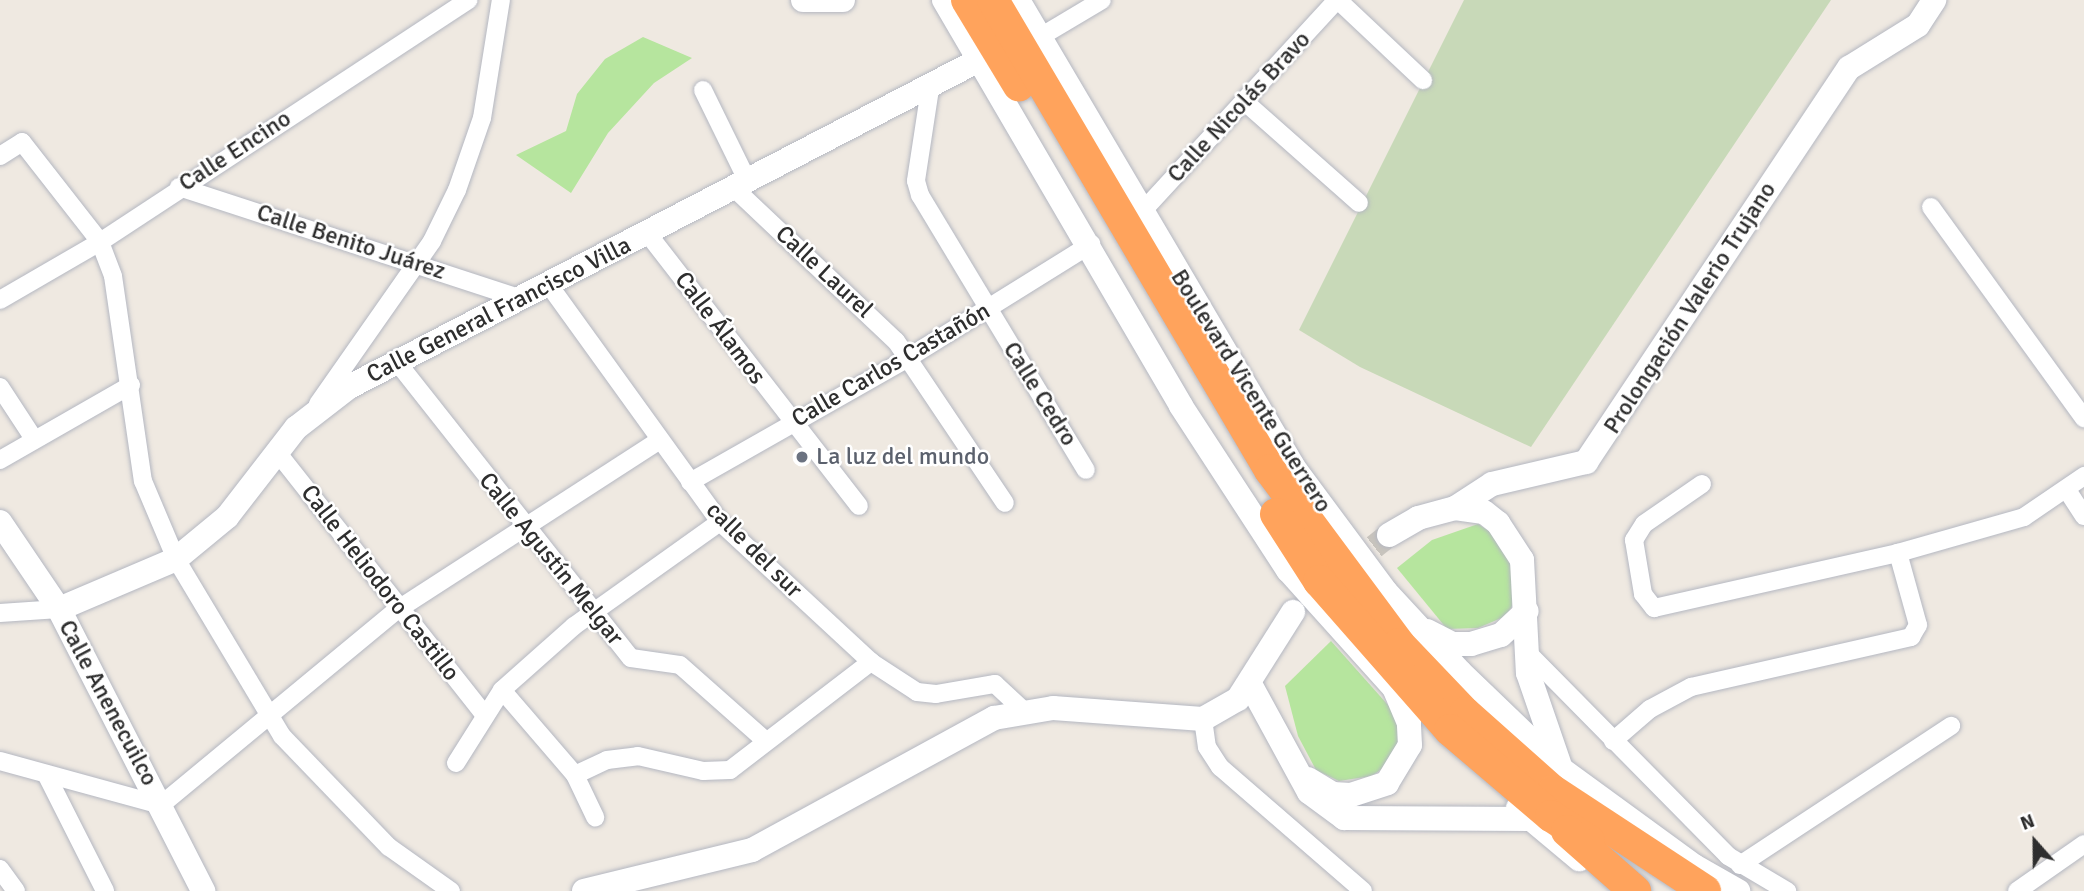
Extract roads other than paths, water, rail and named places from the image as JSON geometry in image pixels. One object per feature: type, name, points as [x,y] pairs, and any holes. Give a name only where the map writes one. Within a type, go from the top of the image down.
[{"type":"highway","name":"Boulevard Vicente Guerrero","points":[[979,4],[1319,581],[1450,730],[1541,818],[1666,891]]},
{"type":"highway","name":"Boulevard Vicente Guerrero","points":[[979,4],[1270,470],[1399,643],[1465,713],[1552,791],[1705,891]]},
{"type":"highway","points":[[1541,818],[1635,891]]},
{"type":"main road","points":[[803,0],[843,0]]},
{"type":"main road","name":"Boulevard Vicente Guerrero","points":[[944,0],[1091,244],[1181,406],[1288,570],[1394,688],[1622,891]]},
{"type":"main road","name":"Boulevard Vicente Guerrero","points":[[1018,0],[1140,214],[1294,468],[1419,627],[1560,769],[1694,866],[1738,891]]},
{"type":"main road","name":"Prolongación Valerio Trujano","points":[[1389,535],[1418,518],[1455,508],[1492,484],[1586,462],[1849,68],[1918,25],[1934,0]]},
{"type":"main road","name":"Calle General Francisco Villa","points":[[59,609],[176,559],[227,517],[277,452],[308,419],[349,387],[930,89],[979,60]]},
{"type":"main road","points":[[1455,508],[1484,512],[1510,536],[1526,570],[1528,653],[1535,703],[1560,769]]},
{"type":"main road","name":"Calle Anenecuilco","points":[[0,522],[59,609],[204,891]]},
{"type":"main road","points":[[1419,627],[1452,645],[1471,644],[1501,635],[1527,611]]},
{"type":"main road","points":[[592,887],[752,850],[972,726],[1023,710],[1203,719],[1238,699],[1250,684],[1266,648],[1293,612]]},
{"type":"main road","points":[[1250,684],[1295,771],[1309,792],[1344,818],[1387,823],[1541,818]]},
{"type":"main road","points":[[1295,771],[1333,794],[1369,793],[1387,783],[1410,745],[1409,723],[1394,688]]},
{"type":"street","name":"Calle Encino","points":[[0,300],[100,242],[179,187],[469,0]]},
{"type":"street","points":[[308,419],[417,262],[457,190],[482,118],[501,0]]},
{"type":"street","points":[[1040,37],[1102,0]]},
{"type":"street","points":[[1338,0],[1423,80]]},
{"type":"street","name":"Calle Nicolás Bravo","points":[[1140,214],[1338,0]]},
{"type":"street","name":"Calle Cedro","points":[[930,89],[916,181],[928,212],[1086,470]]},
{"type":"street","points":[[703,90],[742,186]]},
{"type":"street","points":[[1245,102],[1359,203]]},
{"type":"street","points":[[0,156],[22,142],[100,242],[113,276],[143,481],[176,559],[282,736],[389,847],[451,891]]},
{"type":"street","name":"Calle Laurel","points":[[742,186],[879,324],[908,358],[1005,503]]},
{"type":"street","name":"Calle Benito Juárez","points":[[179,187],[417,262],[521,299]]},
{"type":"street","points":[[1931,207],[2084,418]]},
{"type":"street","name":"Calle Álamos","points":[[648,234],[859,506]]},
{"type":"street","name":"Calle Carlos Castañón","points":[[690,482],[908,358],[1091,244]]},
{"type":"street","name":"calle del sur","points":[[549,285],[720,522],[871,662],[917,692],[936,694],[995,684],[1023,710]]},
{"type":"street","name":"Calle Agustín Melgar","points":[[397,362],[525,528],[631,658],[680,665],[766,741]]},
{"type":"street","points":[[0,460],[131,385]]},
{"type":"street","points":[[0,387],[34,439]]},
{"type":"street","points":[[0,761],[161,805],[271,717],[397,610],[660,440]]},
{"type":"street","name":"Calle Heliodoro Castillo","points":[[277,452],[397,610],[483,713]]},
{"type":"street","points":[[1702,484],[1644,524],[1634,540],[1643,594],[1654,608],[1898,553],[2024,517],[2084,477]]},
{"type":"street","points":[[2067,490],[2084,516]]},
{"type":"street","points":[[456,763],[483,713],[502,690],[593,612],[720,522]]},
{"type":"street","points":[[1613,741],[1650,709],[1691,687],[1911,637],[1918,625],[1898,553]]},
{"type":"street","points":[[0,613],[59,609]]},
{"type":"street","points":[[1528,653],[1613,741],[1740,865],[1787,891]]},
{"type":"street","points":[[575,775],[607,760],[638,756],[716,773],[730,770],[871,662]]},
{"type":"street","points":[[502,690],[575,775],[595,817]]},
{"type":"street","points":[[1203,719],[1207,747],[1220,767],[1363,891]]},
{"type":"street","points":[[1740,865],[1951,726]]},
{"type":"street","points":[[47,774],[105,891]]},
{"type":"street","points":[[2017,891],[2084,844]]},
{"type":"street","points":[[0,869],[16,891]]},
{"type":"tunnel","points":[[1346,569],[1389,535]]},
{"type":"place","name":"La luz del mundo","points":[[802,457]]}]
